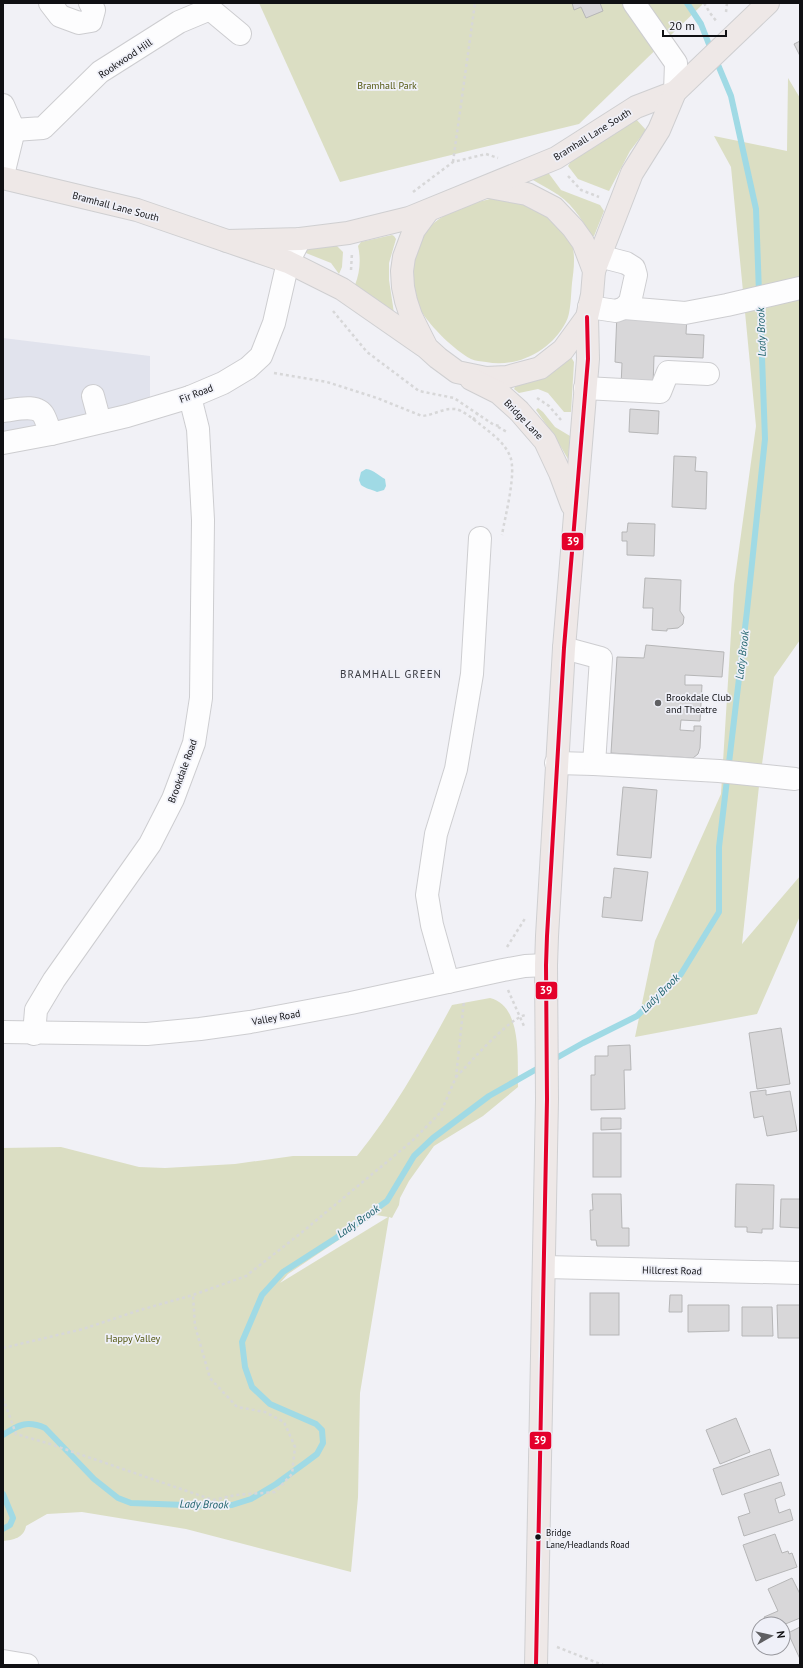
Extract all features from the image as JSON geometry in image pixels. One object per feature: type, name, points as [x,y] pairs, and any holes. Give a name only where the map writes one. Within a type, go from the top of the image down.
[{"type":"main road","name":"Bramhall Lane South","points":[[596,263],[618,204],[632,173],[659,130],[675,92],[768,3]]},
{"type":"main road","name":"Bramhall Lane South","points":[[227,241],[300,239],[348,232],[409,218],[428,212],[460,196],[489,187],[556,158],[636,107],[675,92]]},
{"type":"main road","name":"Bramhall Lane South","points":[[3,178],[138,210],[288,262],[342,289],[427,348],[457,372]]},
{"type":"main road","points":[[457,372],[486,378],[507,377],[540,368],[563,350],[588,312],[592,295],[596,263],[573,228],[554,208],[527,194],[489,187]]},
{"type":"main road","points":[[427,348],[411,316],[406,301],[402,271],[404,257],[414,230],[428,212]]},
{"type":"main road","name":"Bridge Lane","points":[[536,1665],[545,1267],[547,1099],[536,1032],[546,965],[556,763],[574,512],[588,359],[588,312]]},
{"type":"main road","name":"Bridge Lane","points":[[457,372],[499,393],[519,411],[545,441],[560,473],[574,512]]},
{"type":"street","points":[[50,3],[60,16],[79,23],[91,21],[94,10],[90,3]]},
{"type":"street","points":[[634,3],[676,63],[675,92]]},
{"type":"street","name":"Rookwood Hill","points":[[14,130],[43,128],[100,72],[179,22],[210,9],[240,34]]},
{"type":"street","points":[[3,105],[14,130],[3,175]]},
{"type":"street","name":"Fir Road","points":[[3,443],[51,434],[100,422],[190,397],[223,383],[248,368],[261,356],[274,323],[288,262],[300,239]]},
{"type":"street","points":[[588,312],[616,311],[624,308],[630,302],[636,275],[634,268],[626,263],[596,263]]},
{"type":"street","points":[[624,308],[685,313],[800,288]]},
{"type":"street","points":[[585,388],[660,392],[668,372],[708,374]]},
{"type":"street","points":[[93,396],[100,422]]},
{"type":"street","name":"Brookdale Road","points":[[34,1034],[36,1010],[54,980],[150,844],[173,798],[194,743],[201,698],[203,520],[198,429],[190,397]]},
{"type":"street","points":[[3,411],[29,408],[37,410],[44,415],[51,434]]},
{"type":"street","points":[[448,982],[432,925],[427,895],[436,834],[456,770],[472,674],[480,538]]},
{"type":"street","points":[[564,648],[601,658],[594,764]]},
{"type":"street","points":[[556,763],[719,771],[795,779]]},
{"type":"street","name":"Valley Road","points":[[3,1032],[34,1034],[147,1034],[200,1029],[250,1022],[351,1003],[518,968],[546,965]]},
{"type":"street","name":"Hillcrest Road","points":[[545,1267],[800,1273]]},
{"type":"street","points":[[3,1661],[27,1665]]},
{"type":"path","points":[[453,162],[475,3]]},
{"type":"path","points":[[411,193],[453,162],[486,154],[503,160]]},
{"type":"path","points":[[556,158],[576,186],[581,190],[618,204]]},
{"type":"path","points":[[350,273],[352,260],[351,248]]},
{"type":"path","points":[[329,306],[367,352],[419,391],[454,398],[498,427],[508,423],[519,411]]},
{"type":"path","points":[[248,368],[326,382],[377,398],[422,416],[430,415],[446,408],[458,409],[491,433],[504,446],[510,457],[512,474],[501,539],[480,538]]},
{"type":"path","points":[[473,420],[478,413]]},
{"type":"path","points":[[507,988],[536,1032]]},
{"type":"path","points":[[3,1348],[83,1330],[140,1310],[193,1295],[246,1276],[301,1233],[411,1142],[441,1112],[456,1077],[464,1002]]},
{"type":"path","points":[[456,1077],[505,1028]]},
{"type":"path","points":[[3,1398],[16,1434],[50,1444],[212,1500],[236,1495],[275,1492],[292,1474],[295,1447],[284,1422],[265,1412],[237,1407],[210,1378],[195,1326],[193,1295]]},
{"type":"path","points":[[537,1638],[603,1665]]},
{"type":"shaded area","points":[[3,338],[150,356],[150,397],[109,412],[22,429],[3,431]]},
{"type":"green space","name":"Bramhall Park","points":[[259,3],[704,3],[579,124],[340,182]]},
{"type":"green space","points":[[788,78],[800,98],[800,640],[774,677],[759,786],[742,944],[800,876],[800,916],[757,1014],[635,1037],[655,941],[721,794],[734,585],[756,426],[731,167],[714,136],[787,151]]},
{"type":"green space","points":[[634,117],[646,130],[630,151],[609,191],[578,179],[568,166],[570,163],[569,160]]},
{"type":"green space","points":[[547,171],[561,190],[600,205],[604,211],[594,236],[591,236],[579,216],[570,205],[558,195],[533,180],[532,178]]},
{"type":"green space","points":[[494,198],[524,202],[539,206],[567,234],[574,251],[569,314],[560,332],[543,349],[532,355],[521,360],[498,363],[471,359],[443,338],[418,307],[412,279],[414,257],[419,242],[427,230],[449,213],[478,202]]},
{"type":"green space","points":[[392,235],[396,239],[389,263],[389,280],[394,313],[355,285],[360,266],[358,246],[361,242]]},
{"type":"green space","points":[[336,245],[343,252],[342,267],[339,274],[331,263],[306,253],[305,248]]},
{"type":"green space","points":[[571,357],[574,362],[571,412],[564,412],[548,393],[538,389],[519,393],[514,389],[516,385]]},
{"type":"green space","points":[[538,408],[555,427],[570,436],[568,459],[536,410]]},
{"type":"green space","name":"Happy Valley","points":[[490,998],[501,1003],[508,1012],[513,1023],[516,1036],[518,1087],[483,1116],[434,1146],[409,1181],[392,1218],[389,1217],[360,1393],[358,1497],[351,1572],[186,1529],[82,1512],[47,1514],[26,1526],[23,1533],[18,1538],[3,1541],[3,1148],[61,1147],[139,1167],[165,1168],[235,1164],[293,1156],[357,1156],[384,1120],[408,1083],[452,1005]],"holes":[[[376,1215],[388,1217],[280,1283],[288,1274]]]},
{"type":"water","points":[[366,469],[385,479],[386,486],[384,490],[377,492],[361,485],[359,480],[361,472]]},
{"type":"building","points":[[572,3],[600,3],[603,11],[586,18],[581,7],[574,10]]},
{"type":"building","points":[[800,41],[800,56],[794,44]]},
{"type":"building","points":[[617,313],[687,316],[686,334],[704,335],[703,358],[654,356],[653,387],[621,386],[622,363],[615,362]]},
{"type":"building","points":[[630,409],[659,411],[658,434],[629,432]]},
{"type":"building","points":[[674,456],[696,457],[695,471],[707,472],[706,509],[672,507]]},
{"type":"building","points":[[628,523],[655,524],[654,556],[627,555],[627,541],[622,541],[622,532],[627,532]]},
{"type":"building","points":[[645,578],[681,580],[680,611],[684,617],[683,624],[678,628],[667,629],[667,631],[652,630],[653,608],[643,608]]},
{"type":"building","name":"Brookdale Club and Theatre","points":[[646,645],[724,652],[722,677],[685,675],[685,685],[702,685],[700,721],[681,720],[680,730],[694,731],[694,726],[701,726],[700,748],[698,754],[693,758],[611,753],[617,657],[644,658]]},
{"type":"building","points":[[623,787],[657,790],[651,858],[617,855]]},
{"type":"building","points":[[614,868],[648,872],[642,921],[602,917],[604,897],[611,898]]},
{"type":"building","points":[[781,1028],[790,1084],[757,1089],[749,1033]]},
{"type":"building","points":[[630,1045],[631,1070],[624,1070],[625,1109],[591,1110],[591,1075],[595,1075],[595,1056],[608,1056],[608,1046]]},
{"type":"building","points":[[766,1090],[766,1095],[790,1091],[797,1131],[767,1136],[763,1116],[754,1118],[750,1092]]},
{"type":"building","points":[[601,1118],[621,1118],[621,1129],[601,1130]]},
{"type":"building","points":[[593,1133],[621,1133],[621,1177],[593,1177]]},
{"type":"building","points":[[736,1184],[774,1185],[773,1229],[762,1229],[762,1233],[747,1232],[747,1227],[735,1227]]},
{"type":"building","points":[[592,1194],[621,1194],[622,1228],[629,1228],[629,1246],[597,1246],[596,1240],[591,1240],[590,1210],[593,1210]]},
{"type":"building","points":[[781,1199],[800,1199],[800,1228],[780,1227]]},
{"type":"building","points":[[590,1293],[619,1293],[619,1335],[590,1335]]},
{"type":"building","points":[[670,1295],[682,1295],[682,1312],[669,1312]]},
{"type":"building","points":[[688,1305],[729,1305],[729,1331],[688,1332]]},
{"type":"building","points":[[777,1305],[800,1305],[800,1338],[778,1338]]},
{"type":"building","points":[[742,1307],[772,1307],[773,1336],[742,1336]]},
{"type":"building","points":[[736,1418],[750,1452],[720,1464],[706,1430]]},
{"type":"building","points":[[770,1449],[779,1475],[722,1495],[713,1469]]},
{"type":"building","points":[[781,1482],[785,1495],[775,1499],[779,1513],[790,1509],[793,1520],[744,1536],[738,1517],[750,1513],[744,1494]]},
{"type":"building","points":[[775,1534],[782,1553],[788,1551],[789,1554],[792,1553],[797,1567],[756,1581],[743,1545]]},
{"type":"building","points":[[792,1578],[800,1594],[800,1618],[791,1622],[791,1616],[766,1616],[778,1611],[768,1589]]},
{"type":"building","points":[[800,1627],[800,1659],[791,1640],[791,1632]]},
{"type":"waterway","name":"Lady Brook","points":[[687,3],[701,24],[712,52]]},
{"type":"waterway","name":"Lady Brook","points":[[716,60],[731,96],[756,209],[759,293]]},
{"type":"waterway","name":"Lady Brook","points":[[551,1061],[637,1016],[681,974],[719,912],[719,847],[747,611],[765,439],[760,302]]},
{"type":"waterway","name":"Lady Brook","points":[[3,1435],[18,1426],[28,1424],[45,1428],[94,1479],[118,1498],[131,1503],[212,1506],[232,1505],[251,1499],[276,1484],[317,1454],[323,1443],[322,1430],[316,1424],[270,1404],[252,1387],[245,1367],[242,1342],[262,1295],[283,1272],[336,1238],[387,1201],[414,1156],[433,1138],[489,1096],[542,1066]]},
{"type":"waterway","name":"Lady Brook","points":[[3,1494],[13,1518],[10,1525],[3,1529]]},
{"type":"transit line","name":"39","points":[[536,1665],[547,1099],[547,936],[564,648],[588,359],[587,317]]},
{"type":"place","name":"Brookdale Club and Theatre","points":[[658,703]]},
{"type":"place","name":"Bridge Lane/Headlands Road","points":[[538,1537]]},
{"type":"district","name":"BRAMHALL GREEN","points":[[391,674]]}]
